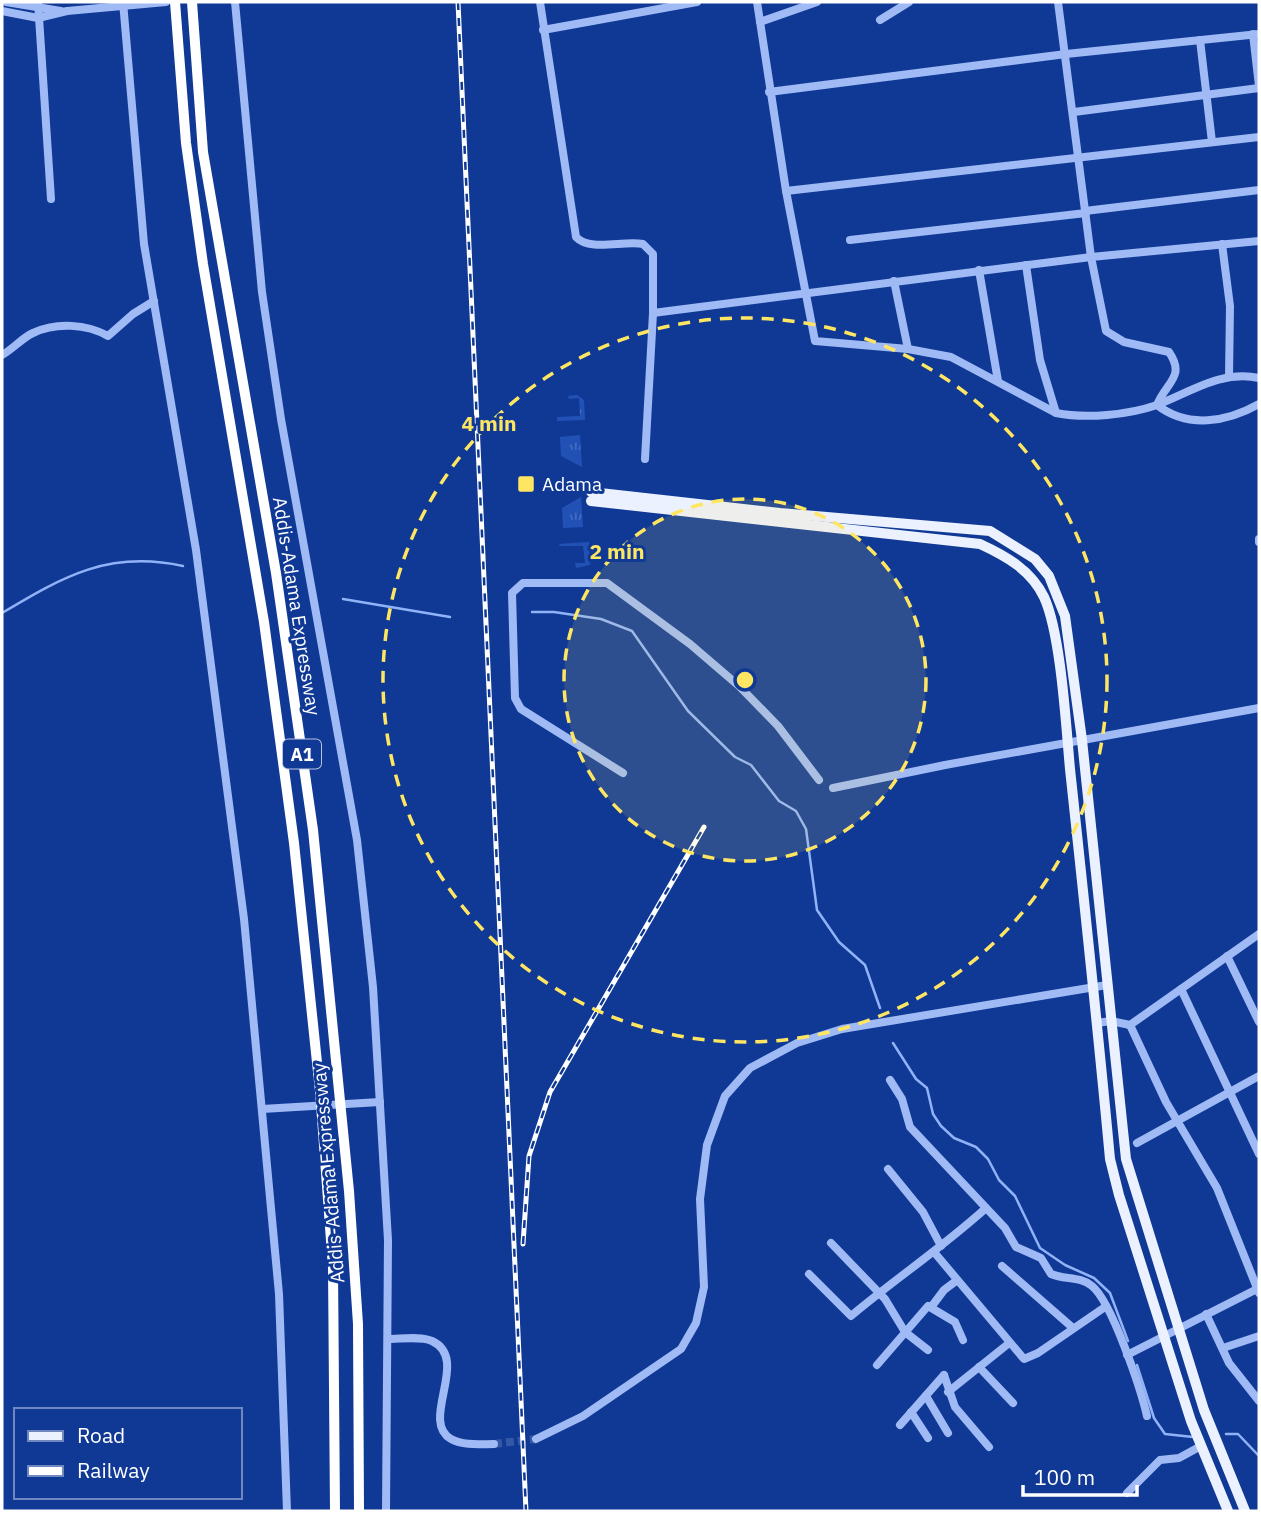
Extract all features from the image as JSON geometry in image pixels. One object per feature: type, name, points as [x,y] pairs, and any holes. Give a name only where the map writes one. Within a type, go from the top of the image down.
[{"type":"highway","name":"Addis-Adama Expressway","points":[[175,2],[186,143],[203,264],[264,622],[294,843],[319,1077],[333,1268],[335,1511]]},
{"type":"highway","name":"Addis-Adama Expressway","points":[[192,2],[203,152],[276,573],[313,830],[349,1191],[358,1325],[359,1511]]},
{"type":"main road","points":[[1228,1511],[1201,1446],[1119,1195],[1110,1159],[1068,743],[1048,610],[1043,596],[1027,574],[1007,557],[980,544],[591,496],[990,531],[1034,559],[1049,576],[1065,616],[1082,740],[1126,1159],[1204,1410],[1245,1511]]},
{"type":"street","points":[[6,2],[38,9]]},
{"type":"street","points":[[2,11],[67,11],[124,3],[166,2]]},
{"type":"street","points":[[236,2],[262,292],[281,419],[358,840],[373,987],[388,1240],[386,1511]]},
{"type":"street","points":[[540,2],[576,237],[581,242],[590,244],[634,242],[649,248],[654,269],[645,459]]},
{"type":"street","points":[[543,30],[697,2]]},
{"type":"street","points":[[757,2],[769,92],[815,341],[908,349],[951,357],[1056,414],[1072,416],[1157,405],[1178,394],[1229,377],[1259,378]]},
{"type":"street","points":[[760,22],[817,2]]},
{"type":"street","points":[[880,20],[909,2]]},
{"type":"street","points":[[1058,2],[1091,257],[1106,331],[1124,342],[1168,352],[1176,363],[1177,373],[1157,405]]},
{"type":"street","points":[[124,3],[144,244],[197,564],[244,919],[279,1294],[287,1511]]},
{"type":"street","points":[[38,9],[51,199]]},
{"type":"street","points":[[769,92],[1066,54],[1256,34],[1259,87],[1074,113]]},
{"type":"street","points":[[1200,40],[1212,142]]},
{"type":"street","points":[[786,191],[1259,137]]},
{"type":"street","points":[[850,240],[1259,190]]},
{"type":"street","points":[[653,313],[979,270],[1259,241]]},
{"type":"street","points":[[1222,244],[1230,306],[1229,377]]},
{"type":"street","points":[[1026,265],[1040,360],[1056,414]]},
{"type":"street","points":[[979,270],[998,381]]},
{"type":"street","points":[[894,281],[908,349]]},
{"type":"street","points":[[2,355],[33,332],[68,325],[95,328],[108,336],[154,301]]},
{"type":"street","points":[[1157,405],[1170,415],[1198,420],[1241,414],[1259,404]]},
{"type":"street","points":[[622,773],[521,709],[515,698],[512,593],[523,583],[607,583],[690,644],[739,686],[778,726],[820,780]]},
{"type":"street","points":[[833,789],[1259,708]]},
{"type":"street","points":[[1097,1023],[1111,1021],[1130,1025],[1259,934]]},
{"type":"street","points":[[1227,956],[1259,1022]]},
{"type":"street","points":[[536,1439],[583,1416],[681,1349],[696,1323],[704,1287],[700,1199],[707,1145],[725,1096],[750,1068],[797,1043],[854,1027],[1107,985]]},
{"type":"street","points":[[1181,989],[1259,1154]]},
{"type":"street","points":[[1127,1355],[1164,1334],[1258,1291],[1244,1248],[1217,1188],[1178,1122],[1130,1025]]},
{"type":"street","points":[[1137,1143],[1259,1076]]},
{"type":"street","points":[[890,1080],[902,1099],[910,1128],[986,1208],[1017,1247],[1041,1258],[1051,1274],[1083,1281],[1094,1287],[1127,1355],[1147,1416]]},
{"type":"street","points":[[262,1109],[380,1102]]},
{"type":"street","points":[[888,1169],[923,1212],[941,1246]]},
{"type":"street","points":[[809,1274],[851,1316],[986,1208]]},
{"type":"street","points":[[831,1243],[878,1293],[905,1332],[928,1350]]},
{"type":"street","points":[[934,1252],[1024,1359],[1105,1307]]},
{"type":"street","points":[[1002,1266],[1073,1328]]},
{"type":"street","points":[[877,1364],[928,1306],[932,1306],[956,1280]]},
{"type":"street","points":[[932,1306],[955,1322],[962,1340]]},
{"type":"street","points":[[1206,1314],[1229,1363],[1259,1401]]},
{"type":"street","points":[[1223,1349],[1259,1336]]},
{"type":"street","points":[[388,1339],[430,1339],[443,1348],[448,1361],[440,1414],[442,1430],[449,1439],[466,1444],[494,1444]]},
{"type":"street","points":[[948,1392],[1008,1343]]},
{"type":"street","points":[[979,1367],[1013,1403]]},
{"type":"street","points":[[900,1424],[944,1376],[955,1407],[989,1447]]},
{"type":"street","points":[[926,1396],[948,1433]]},
{"type":"street","points":[[911,1412],[928,1438]]},
{"type":"street","points":[[1127,1493],[1160,1460],[1179,1458],[1201,1446]]},
{"type":"green space","points":[[577,395],[584,400],[585,420],[557,421],[557,417],[580,416],[579,398],[569,399],[568,396]]},
{"type":"green space","points":[[580,435],[582,467],[561,456],[560,437]]},
{"type":"green space","points":[[581,497],[583,527],[563,528],[562,508]]},
{"type":"green space","points":[[589,542],[590,565],[576,568],[575,563],[585,563],[583,546],[559,544]]},
{"type":"waterway","points":[[2,613],[67,578],[110,564],[132,561],[183,566]]},
{"type":"waterway","points":[[343,599],[450,617]]},
{"type":"waterway","points":[[532,612],[554,612],[601,619],[632,631],[688,711],[735,757],[751,765],[779,801],[796,811],[806,829],[817,910],[839,942],[865,965],[880,1008]]},
{"type":"waterway","points":[[893,1043],[916,1079],[927,1088],[933,1114],[941,1126],[954,1138],[976,1147],[988,1159],[999,1180],[1015,1196],[1040,1248],[1065,1265],[1094,1278],[1110,1293],[1128,1341]]},
{"type":"waterway","points":[[1137,1365],[1154,1418],[1165,1434],[1193,1437]]},
{"type":"waterway","points":[[1226,1434],[1238,1434],[1259,1456]]},
{"type":"tunnel","points":[[494,1444],[536,1439]]},
{"type":"railway","points":[[458,2],[526,1511]]},
{"type":"railway","points":[[523,1244],[529,1156],[550,1092],[704,827]]},
{"type":"place","name":"Adama","points":[[526,484]]}]
